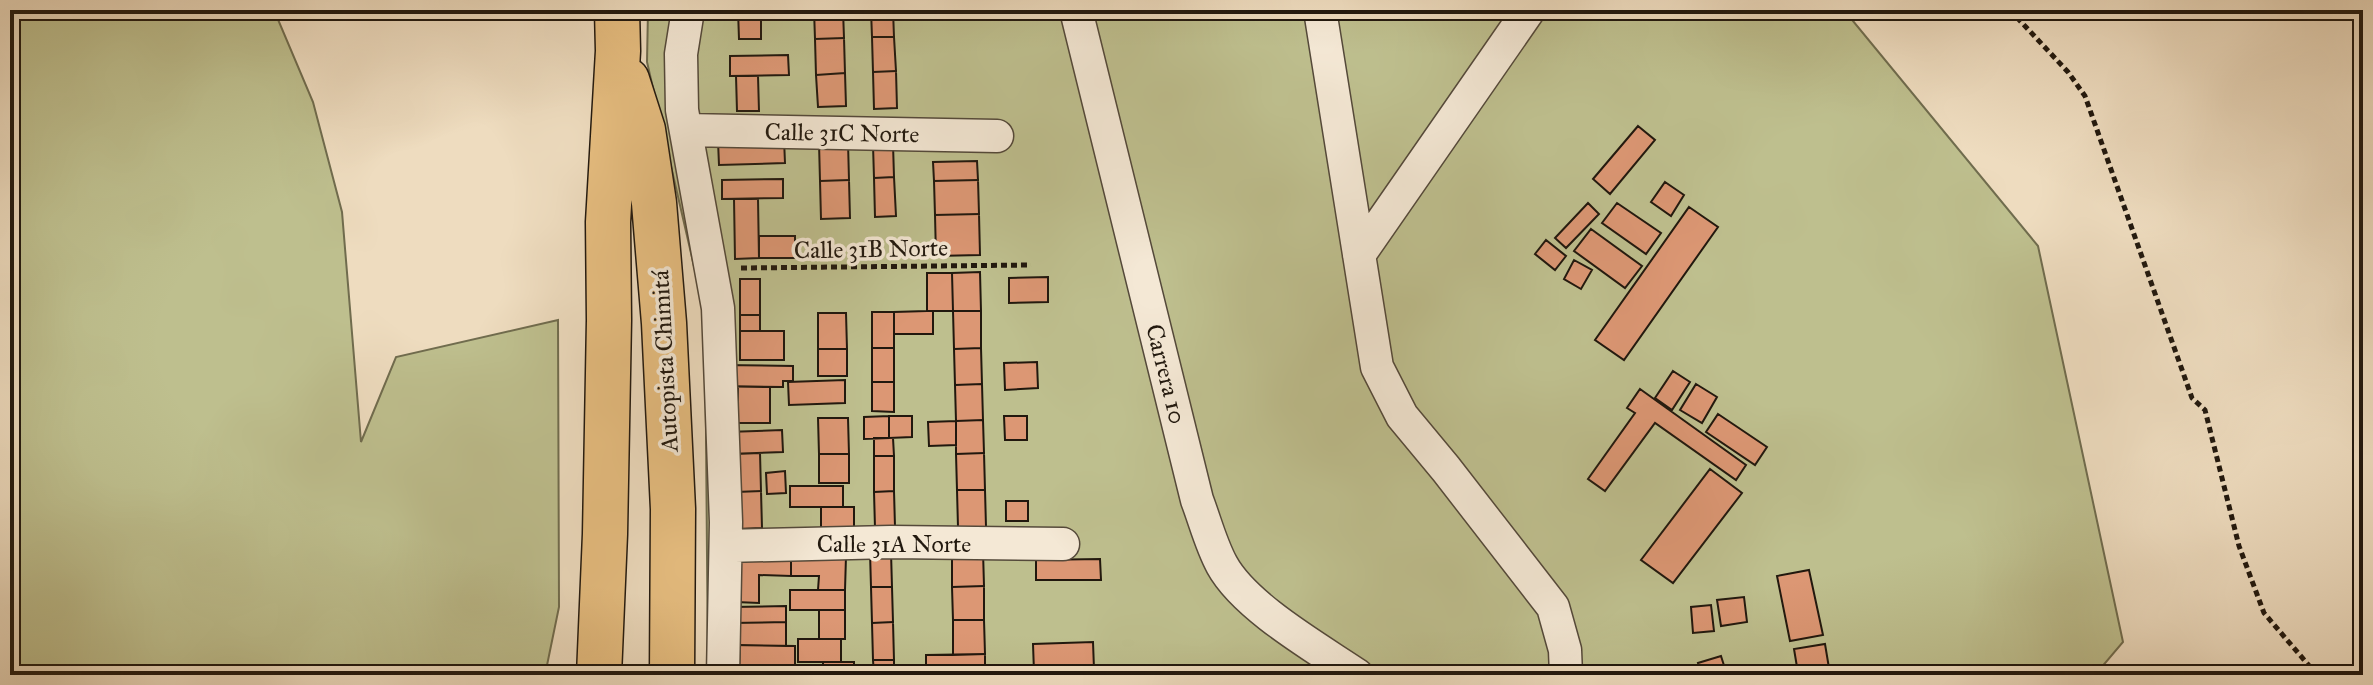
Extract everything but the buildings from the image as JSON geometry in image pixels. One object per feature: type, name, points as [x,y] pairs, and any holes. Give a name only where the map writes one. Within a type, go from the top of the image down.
[{"type":"highway","name":"Autopista Chimitá","points":[[599,675],[606,519],[608,222],[618,31]]},
{"type":"highway","name":"Autopista Chimitá","points":[[618,31],[643,130],[654,203],[663,308],[673,509],[672,675]]},
{"type":"street","points":[[688,10],[681,54],[682,110],[718,308],[726,546],[723,675]]},
{"type":"street","name":"Carrera 10","points":[[1076,10],[1197,500],[1222,566],[1241,590],[1265,611],[1357,675]]},
{"type":"street","points":[[1320,10],[1377,367],[1402,416],[1553,607],[1565,650],[1566,675]]},
{"type":"street","points":[[1359,255],[1529,10]]},
{"type":"street","name":"Calle 31C Norte","points":[[686,130],[997,136]]},
{"type":"street","name":"Calle 31A Norte","points":[[726,546],[891,542],[1063,544]]},
{"type":"path","points":[[2010,10],[2068,72],[2085,96],[2192,398],[2205,410],[2239,546],[2264,613],[2317,675]]},
{"type":"path","name":"Calle 31B Norte","points":[[712,269],[1031,265]]},
{"type":"green space","points":[[10,10],[274,10],[313,102],[342,212],[361,442],[396,357],[558,320],[559,607],[545,675],[10,675]]},
{"type":"green space","points":[[648,10],[1844,10],[2038,246],[2123,642],[2095,675],[708,675],[705,314],[647,62]]}]
